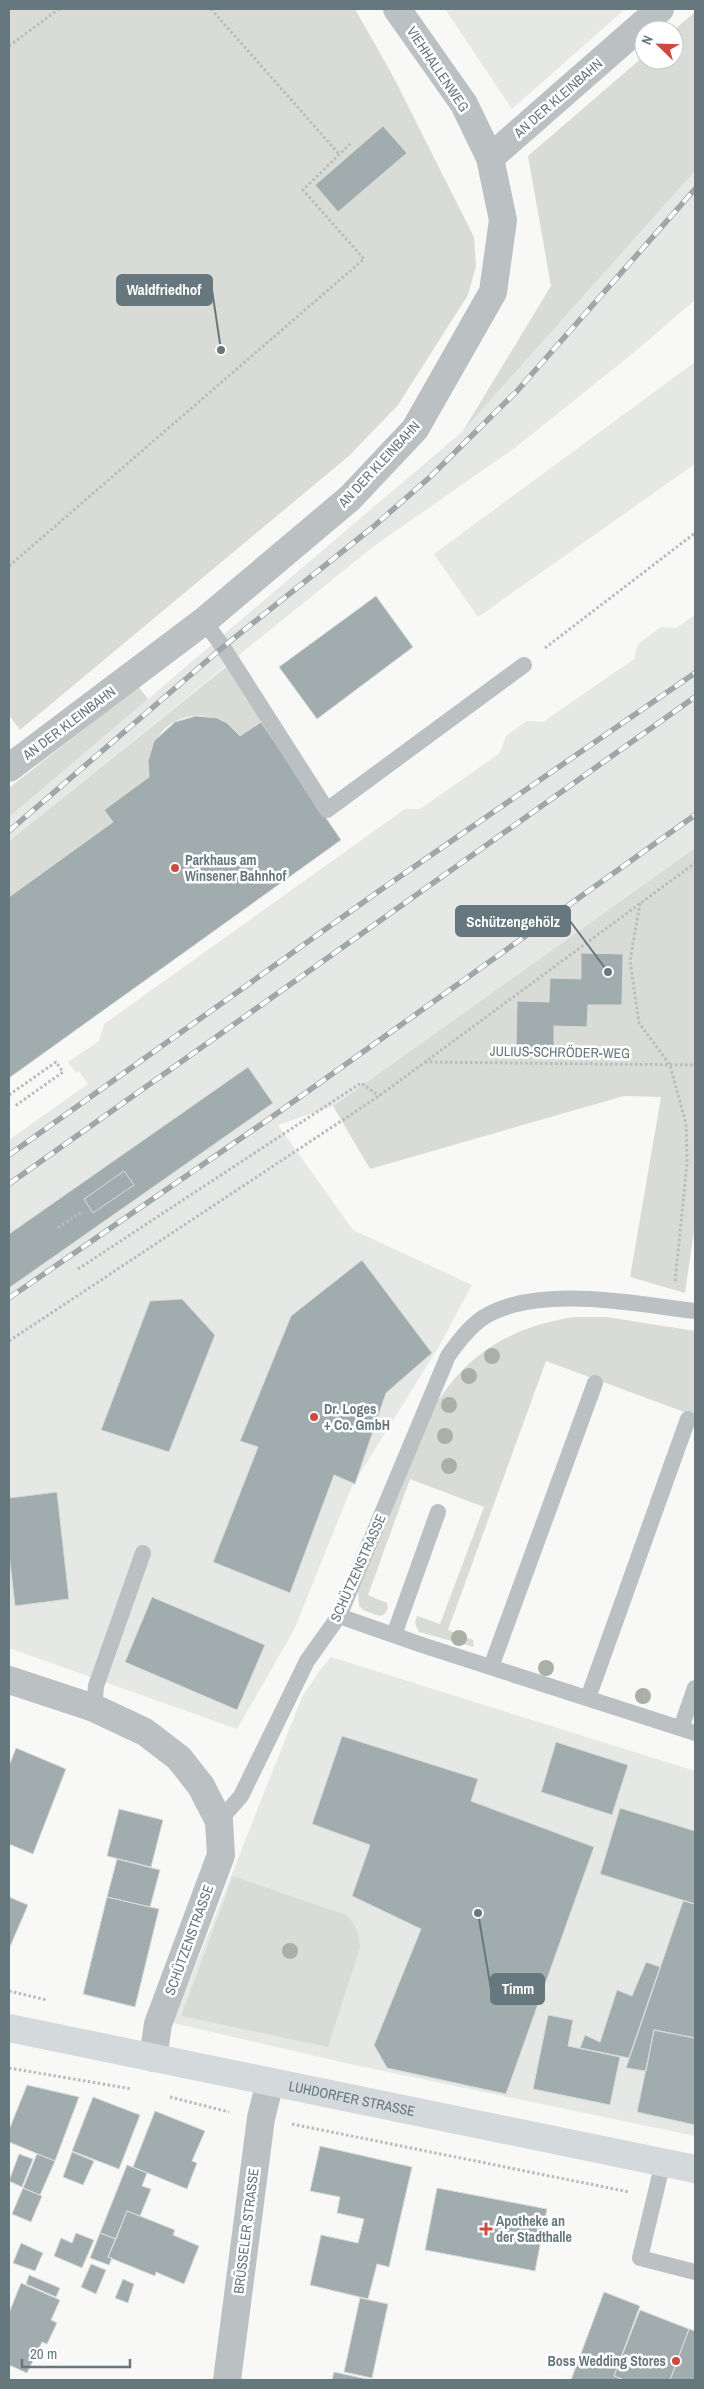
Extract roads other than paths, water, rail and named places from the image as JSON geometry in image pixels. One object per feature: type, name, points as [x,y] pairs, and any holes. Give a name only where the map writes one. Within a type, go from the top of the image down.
[{"type":"main road","name":"LUHDORFER STRASSE","points":[[9,2028],[695,2169]]},
{"type":"street","name":"VIEHHALLENWEG","points":[[397,9],[464,104],[490,158]]},
{"type":"street","name":"AN DER KLEINBAHN","points":[[9,768],[204,621],[350,498],[415,430],[492,292],[503,220],[490,158],[660,9]]},
{"type":"street","name":"SCHÜTZENSTRASSE","points":[[9,1680],[94,1708],[145,1732],[179,1758],[201,1786],[220,1821],[221,1855],[158,2024],[153,2058]]},
{"type":"street","name":"BRÜSSELER STRASSE","points":[[227,2380],[261,2118],[270,2082]]},
{"type":"lane","points":[[204,621],[327,810],[524,665]]},
{"type":"lane","name":"SCHÜTZENSTRASSE","points":[[220,1821],[241,1796],[307,1661],[339,1616],[448,1356],[465,1333],[484,1317],[531,1301],[596,1300],[695,1311]]},
{"type":"lane","points":[[491,1667],[595,1383]]},
{"type":"lane","points":[[588,1698],[688,1419]]},
{"type":"lane","points":[[394,1635],[438,1512]]},
{"type":"lane","points":[[94,1708],[96,1686],[143,1553]]},
{"type":"lane","points":[[339,1616],[688,1731],[695,1688]]},
{"type":"lane","points":[[664,2162],[640,2258],[695,2272]]},
{"type":"railway","points":[[9,831],[223,647],[373,527],[430,477],[517,391],[695,189]]},
{"type":"railway","points":[[9,1155],[379,891],[695,673]]},
{"type":"railway","points":[[9,1184],[695,697]]},
{"type":"railway","points":[[9,1298],[269,1119],[695,815]]},
{"type":"place","name":"Waldfriedhof","points":[[221,350]]},
{"type":"place","name":"Parkhaus am Winsener Bahnhof","points":[[175,868]]},
{"type":"place","name":"Schützengehölz","points":[[608,972]]},
{"type":"place","name":"Dr. Loges + Co. GmbH","points":[[314,1417]]},
{"type":"place","name":"Timm","points":[[478,1913]]},
{"type":"place","name":"Apotheke an der Stadthalle","points":[[486,2229]]},
{"type":"place","name":"Boss Wedding Stores","points":[[676,2361]]}]
